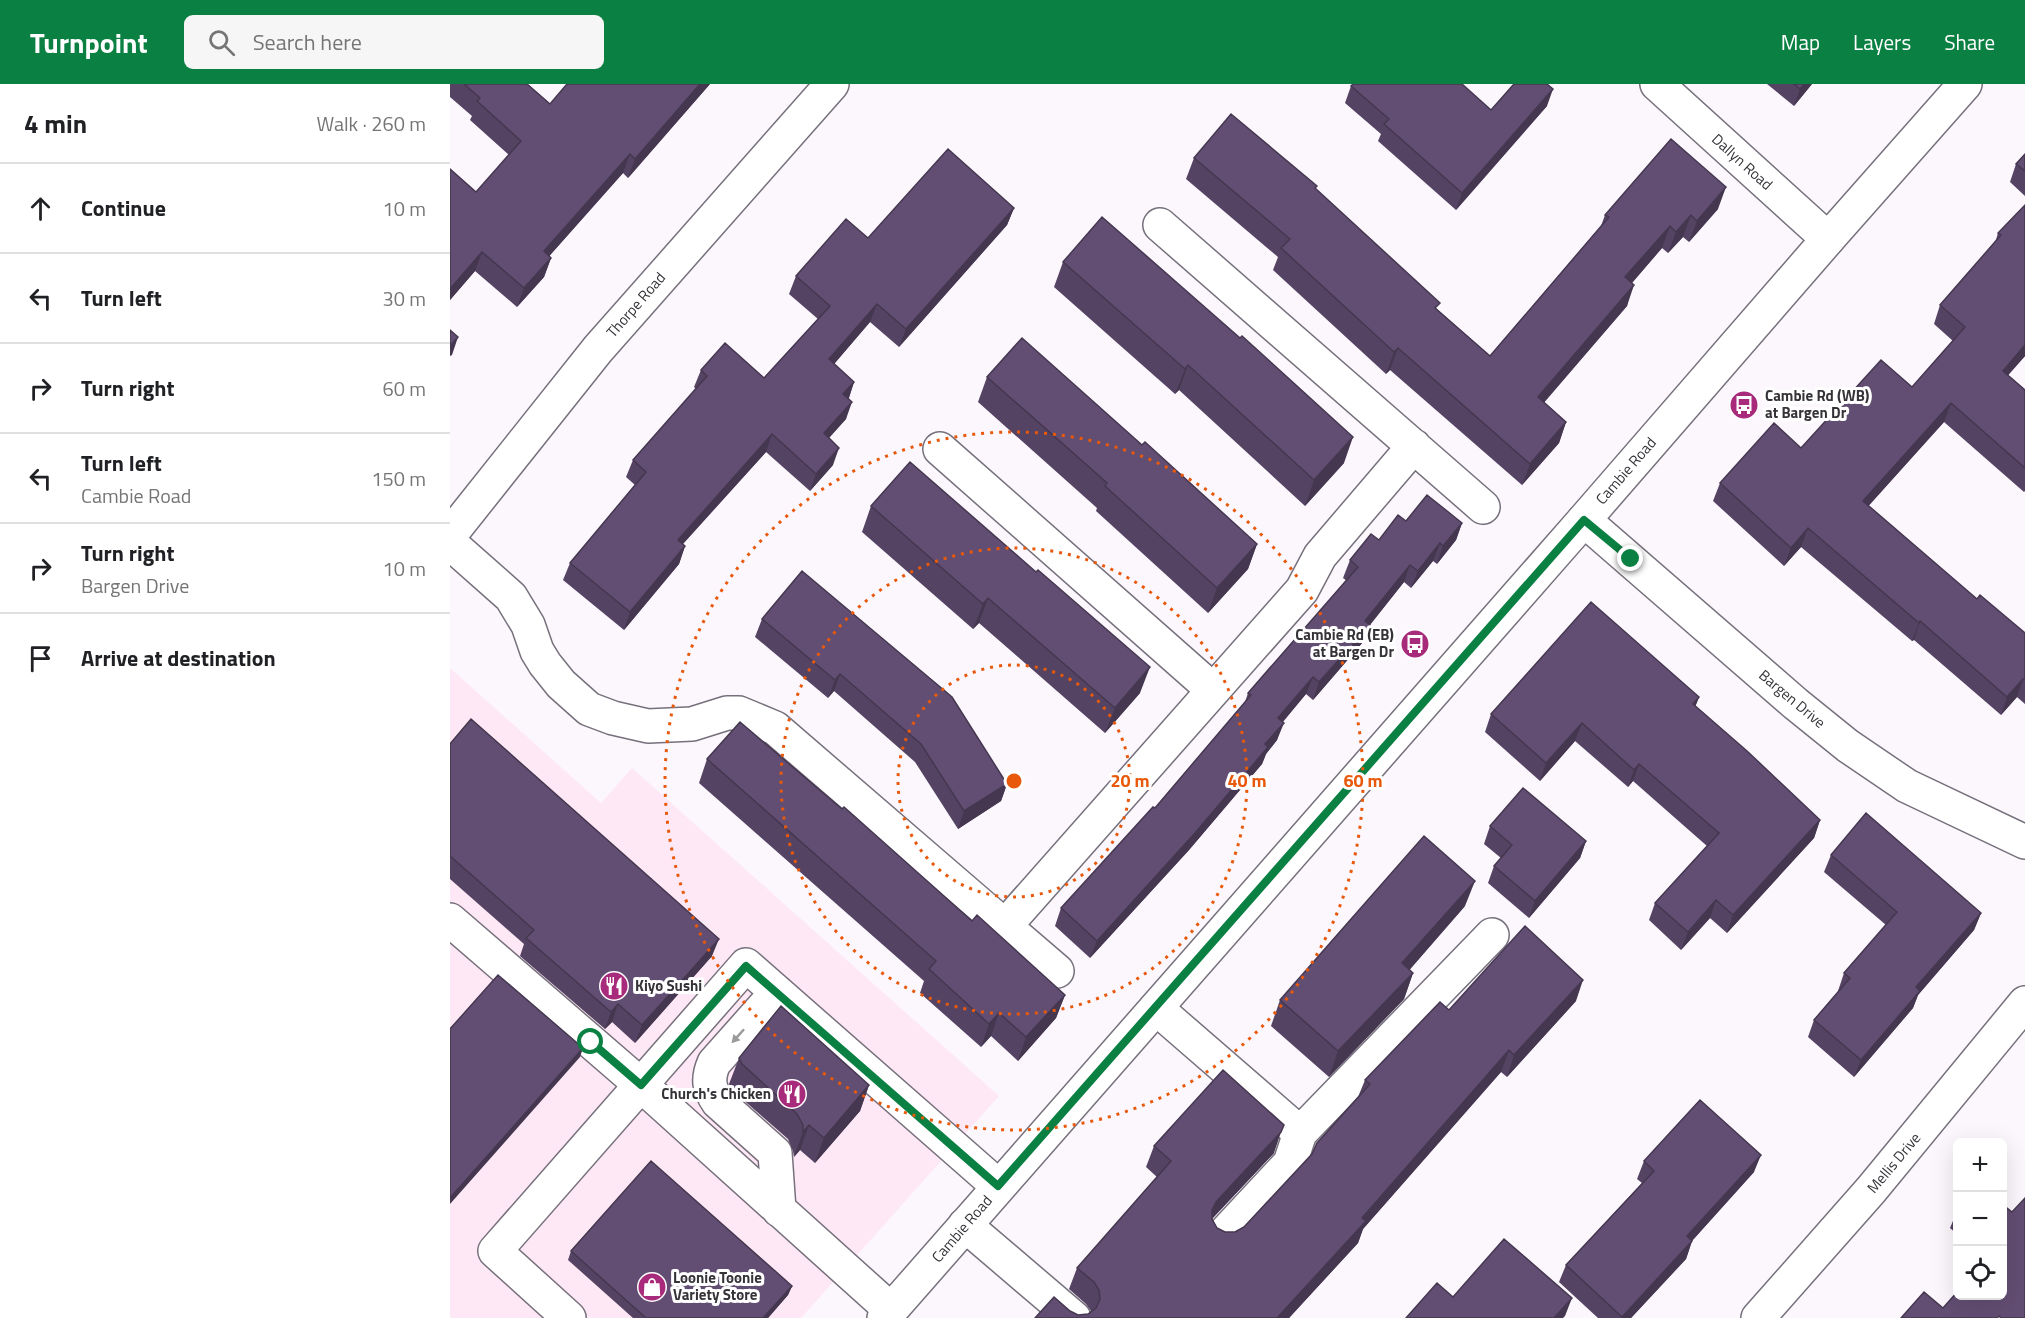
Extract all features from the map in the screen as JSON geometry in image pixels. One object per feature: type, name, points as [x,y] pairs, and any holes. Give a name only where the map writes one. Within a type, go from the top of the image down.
[{"type":"street","name":"Thorpe Road","points":[[450,535],[598,350],[832,84]]},
{"type":"street","name":"Dallyn Road","points":[[1657,84],[1828,239]]},
{"type":"street","name":"Cambie Road","points":[[887,1314],[1965,84]]},
{"type":"street","points":[[1160,225],[1483,507]]},
{"type":"street","points":[[1005,926],[1302,590],[1320,556],[1414,446]]},
{"type":"street","points":[[940,449],[1213,690]]},
{"type":"street","name":"Bargen Drive","points":[[1584,520],[1796,704],[1848,746],[1907,786],[2025,842]]},
{"type":"street","points":[[450,543],[511,597],[528,625],[537,651],[545,664],[561,684],[589,709],[613,718],[648,726],[692,724],[727,713],[739,712],[775,728],[1057,971]]},
{"type":"street","points":[[450,920],[641,1085],[779,1210],[887,1314]]},
{"type":"street","points":[[1222,1236],[1290,1164],[1300,1133],[1492,935]]},
{"type":"street","points":[[569,1318],[495,1251],[746,966],[998,1186]]},
{"type":"street","points":[[777,992],[714,1063],[709,1074],[709,1084],[718,1102],[774,1153],[779,1210]]},
{"type":"street","name":"Mellis Drive","points":[[1758,1318],[1871,1190],[2025,1003]]},
{"type":"street","points":[[1156,1008],[1300,1133]]},
{"type":"street","points":[[965,1225],[1074,1318]]},
{"type":"shaded area","points":[[450,668],[601,803],[632,768],[999,1096],[801,1318],[450,1318]]},
{"type":"building","points":[[464,84],[527,84],[550,104],[567,84],[700,84],[635,159],[630,154],[544,251],[551,258],[524,288],[482,252],[450,289],[450,169],[476,192],[521,141],[477,101],[480,98]]},
{"type":"building","points":[[1353,84],[1462,84],[1491,110],[1514,84],[1547,84],[1553,89],[1462,193],[1384,124],[1389,119],[1351,86]]},
{"type":"building","points":[[1794,84],[1804,84],[1800,89]]},
{"type":"building","points":[[1231,114],[1317,186],[1315,188],[1440,303],[1435,308],[1490,356],[1609,217],[1605,215],[1671,139],[1726,187],[1697,221],[1691,215],[1676,232],[1670,226],[1625,277],[1634,285],[1538,397],[1566,422],[1530,464],[1398,348],[1394,352],[1281,248],[1290,239],[1194,158]]},
{"type":"building","points":[[948,149],[1014,208],[906,329],[877,304],[829,359],[854,382],[843,394],[852,402],[824,433],[839,448],[816,474],[772,434],[678,540],[685,546],[630,612],[570,563],[646,472],[633,460],[707,376],[701,370],[725,343],[764,378],[830,306],[796,276],[846,219],[868,238]]},
{"type":"building","points":[[2025,154],[2025,171],[2016,164]]},
{"type":"building","points":[[2025,205],[2025,345],[2003,371],[2025,390],[2025,468],[1951,403],[1863,501],[1977,599],[1980,595],[2025,633],[2025,680],[2023,679],[2007,697],[1808,528],[1791,548],[1720,483],[1774,423],[1801,448],[1881,360],[1912,387],[1965,327],[1940,305],[2001,235],[1998,233]]},
{"type":"building","points":[[1102,217],[1240,338],[1242,336],[1353,437],[1314,480],[1188,365],[1185,369],[1063,262]]},
{"type":"building","points":[[450,330],[458,337],[450,346]]},
{"type":"building","points":[[1022,338],[1142,445],[1145,442],[1257,544],[1217,588],[1105,486],[1107,483],[987,377]]},
{"type":"building","points":[[910,462],[1036,572],[1038,570],[1150,667],[1115,708],[988,598],[983,604],[871,506]]},
{"type":"building","points":[[1427,495],[1462,523],[1443,546],[1440,543],[1418,571],[1410,565],[1365,621],[1370,625],[1319,682],[1313,677],[1278,718],[1284,723],[1265,744],[1268,747],[1195,833],[1097,941],[1061,908],[1153,807],[1155,808],[1251,695],[1248,693],[1358,567],[1350,560],[1371,534],[1379,540],[1398,515],[1406,521]]},
{"type":"building","points":[[802,571],[952,697],[1007,784],[964,811],[921,744],[840,674],[835,680],[762,619]]},
{"type":"building","points":[[1591,602],[1699,697],[1693,704],[1820,820],[1733,915],[1716,900],[1688,932],[1655,903],[1719,833],[1639,764],[1634,770],[1582,723],[1546,763],[1491,714]]},
{"type":"building","points":[[471,719],[719,939],[642,1025],[618,1004],[611,1012],[526,938],[534,930],[450,856],[450,744]]},
{"type":"building","points":[[740,722],[842,809],[844,807],[972,921],[977,915],[1065,995],[1026,1037],[999,1013],[989,1024],[929,969],[936,961],[707,759]]},
{"type":"building","points":[[1523,788],[1586,841],[1535,901],[1494,866],[1512,845],[1490,826]]},
{"type":"building","points":[[1866,813],[1981,913],[1916,987],[1920,991],[1861,1060],[1814,1020],[1850,978],[1844,973],[1897,912],[1831,855]]},
{"type":"building","points":[[1424,836],[1475,881],[1402,963],[1413,973],[1338,1051],[1280,1000]]},
{"type":"building","points":[[1525,926],[1583,980],[1514,1055],[1509,1050],[1362,1218],[1366,1221],[1277,1318],[1035,1318],[1054,1297],[1078,1315],[1088,1314],[1096,1308],[1100,1299],[1099,1290],[1094,1282],[1077,1268],[1171,1161],[1154,1146],[1223,1070],[1284,1125],[1281,1132],[1216,1202],[1212,1210],[1212,1219],[1217,1228],[1225,1232],[1235,1232],[1244,1227],[1312,1154],[1317,1143],[1370,1084],[1365,1080],[1440,1002],[1449,1010]]},
{"type":"building","points":[[498,975],[583,1048],[450,1198],[450,1029]]},
{"type":"building","points":[[781,1006],[869,1085],[824,1138],[809,1125],[803,1132],[803,1125],[797,1114],[742,1064],[739,1058]]},
{"type":"building","points":[[1700,1100],[1761,1155],[1687,1236],[1692,1241],[1622,1317],[1566,1265],[1654,1171],[1644,1161]]},
{"type":"building","points":[[651,1161],[792,1286],[763,1318],[646,1318],[571,1251]]},
{"type":"building","points":[[2025,1198],[2025,1318],[2001,1318],[1999,1316],[1997,1318],[1901,1318],[1924,1292],[1943,1308],[1953,1297],[1953,1300],[2007,1300],[2007,1208],[2012,1212]]},
{"type":"building","points":[[1504,1239],[1572,1298],[1554,1318],[1406,1318],[1437,1283],[1453,1297]]},
{"type":"place","name":"Cambie Rd (WB) at Bargen Dr","points":[[1744,405]]},
{"type":"place","name":"Cambie Rd (EB) at Bargen Dr","points":[[1415,644]]},
{"type":"place","name":"Kiyo Sushi","points":[[614,986]]},
{"type":"place","name":"Church's Chicken","points":[[792,1094]]},
{"type":"place","name":"Loonie Toonie Variety Store","points":[[652,1287]]},
{"type":"route","points":[[591,1042],[641,1085],[746,966],[998,1186],[1584,520],[1631,559]]}]
